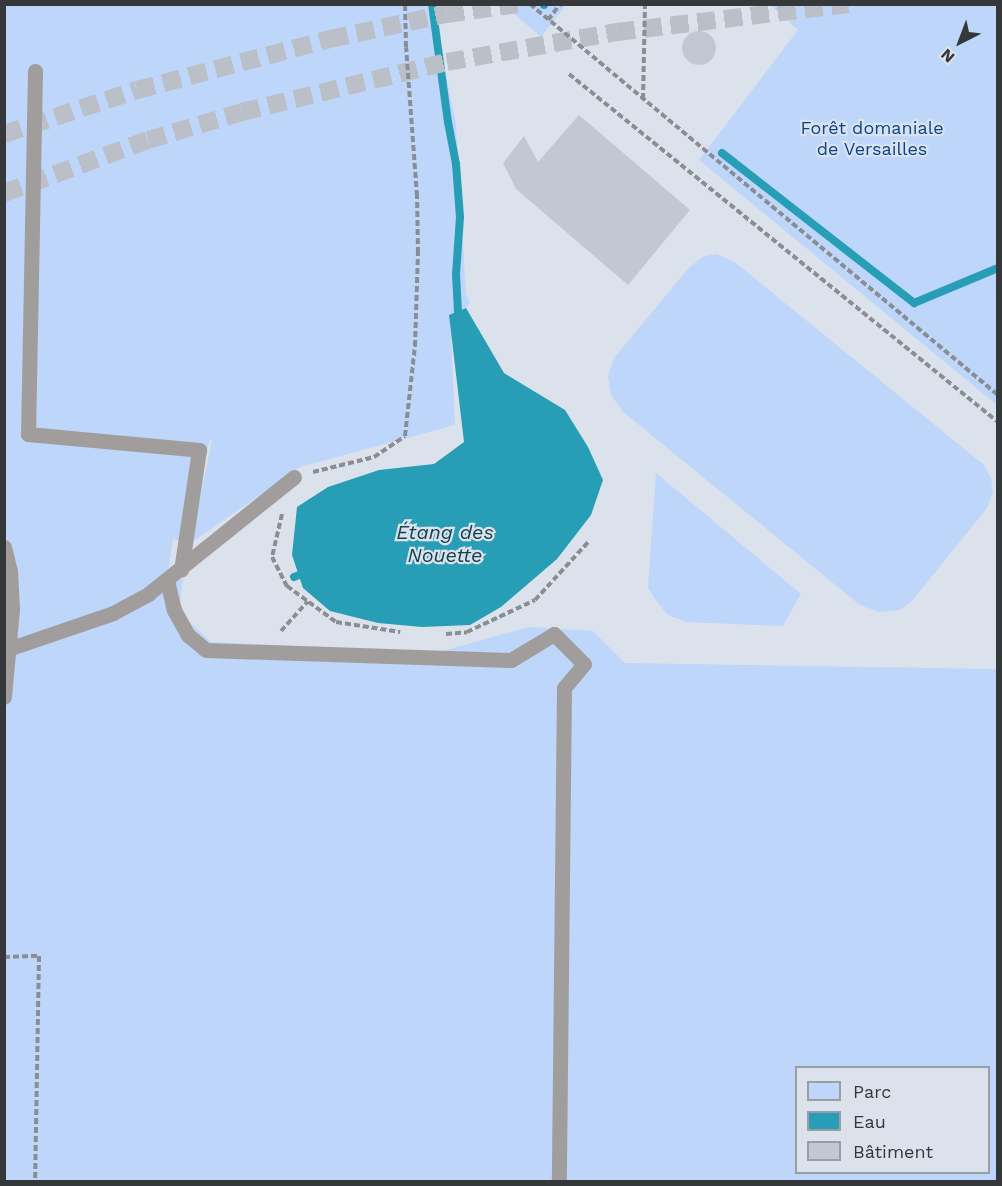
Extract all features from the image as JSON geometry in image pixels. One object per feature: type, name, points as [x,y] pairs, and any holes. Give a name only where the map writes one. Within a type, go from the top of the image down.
[{"type":"lane","points":[[34,71],[28,434],[199,450],[181,570]]},
{"type":"lane","points":[[8,649],[113,613],[181,570],[294,477]]},
{"type":"lane","points":[[4,547],[10,571],[12,609],[5,694]]},
{"type":"lane","points":[[167,580],[174,610],[188,635],[206,650],[511,660],[554,634],[584,664],[564,688],[558,1182]]},
{"type":"path","points":[[405,4],[417,196],[418,253],[415,346],[405,436],[374,457],[294,477],[272,557],[287,586],[336,622],[410,634]]},
{"type":"path","points":[[530,4],[998,395]]},
{"type":"path","points":[[548,20],[560,4]]},
{"type":"path","points":[[643,99],[645,5]]},
{"type":"path","points":[[569,74],[998,422]]},
{"type":"path","points":[[443,634],[466,632],[535,600],[590,540]]},
{"type":"path","points":[[262,651],[308,602]]},
{"type":"path","points":[[4,957],[39,956],[35,1182]]},
{"type":"green space","points":[[5,5],[437,5],[434,17],[456,124],[466,294],[470,302],[466,308],[450,316],[455,425],[300,467],[191,543],[173,539],[168,572],[164,577],[183,579],[180,602],[186,619],[211,642],[439,652],[529,627],[593,631],[625,663],[997,669],[997,1181],[5,1182]],"holes":[[[212,440],[193,533],[200,465]]]},
{"type":"green space","points":[[504,5],[566,5],[541,37]]},
{"type":"green space","name":"Forêt domaniale de Versailles","points":[[770,5],[997,5],[997,405],[699,160],[798,30]]},
{"type":"green space","points":[[717,254],[736,263],[984,465],[991,478],[993,492],[987,508],[912,601],[900,610],[879,612],[860,605],[623,412],[611,395],[608,376],[614,358],[687,270],[702,257]]},
{"type":"green space","points":[[656,473],[801,594],[783,626],[687,622],[668,615],[658,603],[648,588]]},
{"type":"water","name":"Étang des Nouette","points":[[466,308],[504,373],[565,410],[588,447],[603,480],[591,515],[557,559],[501,607],[470,625],[422,627],[378,623],[330,611],[303,588],[292,555],[297,507],[328,487],[379,470],[434,464],[464,442],[449,315]]},
{"type":"building","points":[[699,31],[711,36],[716,48],[711,60],[699,65],[687,60],[682,48],[687,36]]},
{"type":"building","points":[[579,115],[690,210],[628,285],[516,189],[503,163],[524,136],[538,162]]},
{"type":"waterway","points":[[432,4],[456,164],[460,217],[456,274],[458,312]]},
{"type":"waterway","points":[[722,153],[914,303],[998,268]]},
{"type":"waterway","points":[[294,577],[299,575]]},
{"type":"tunnel","points":[[4,134],[137,90],[330,39],[446,14],[519,4]]},
{"type":"tunnel","points":[[4,193],[148,140],[242,112],[447,62],[617,32],[848,4]]}]
